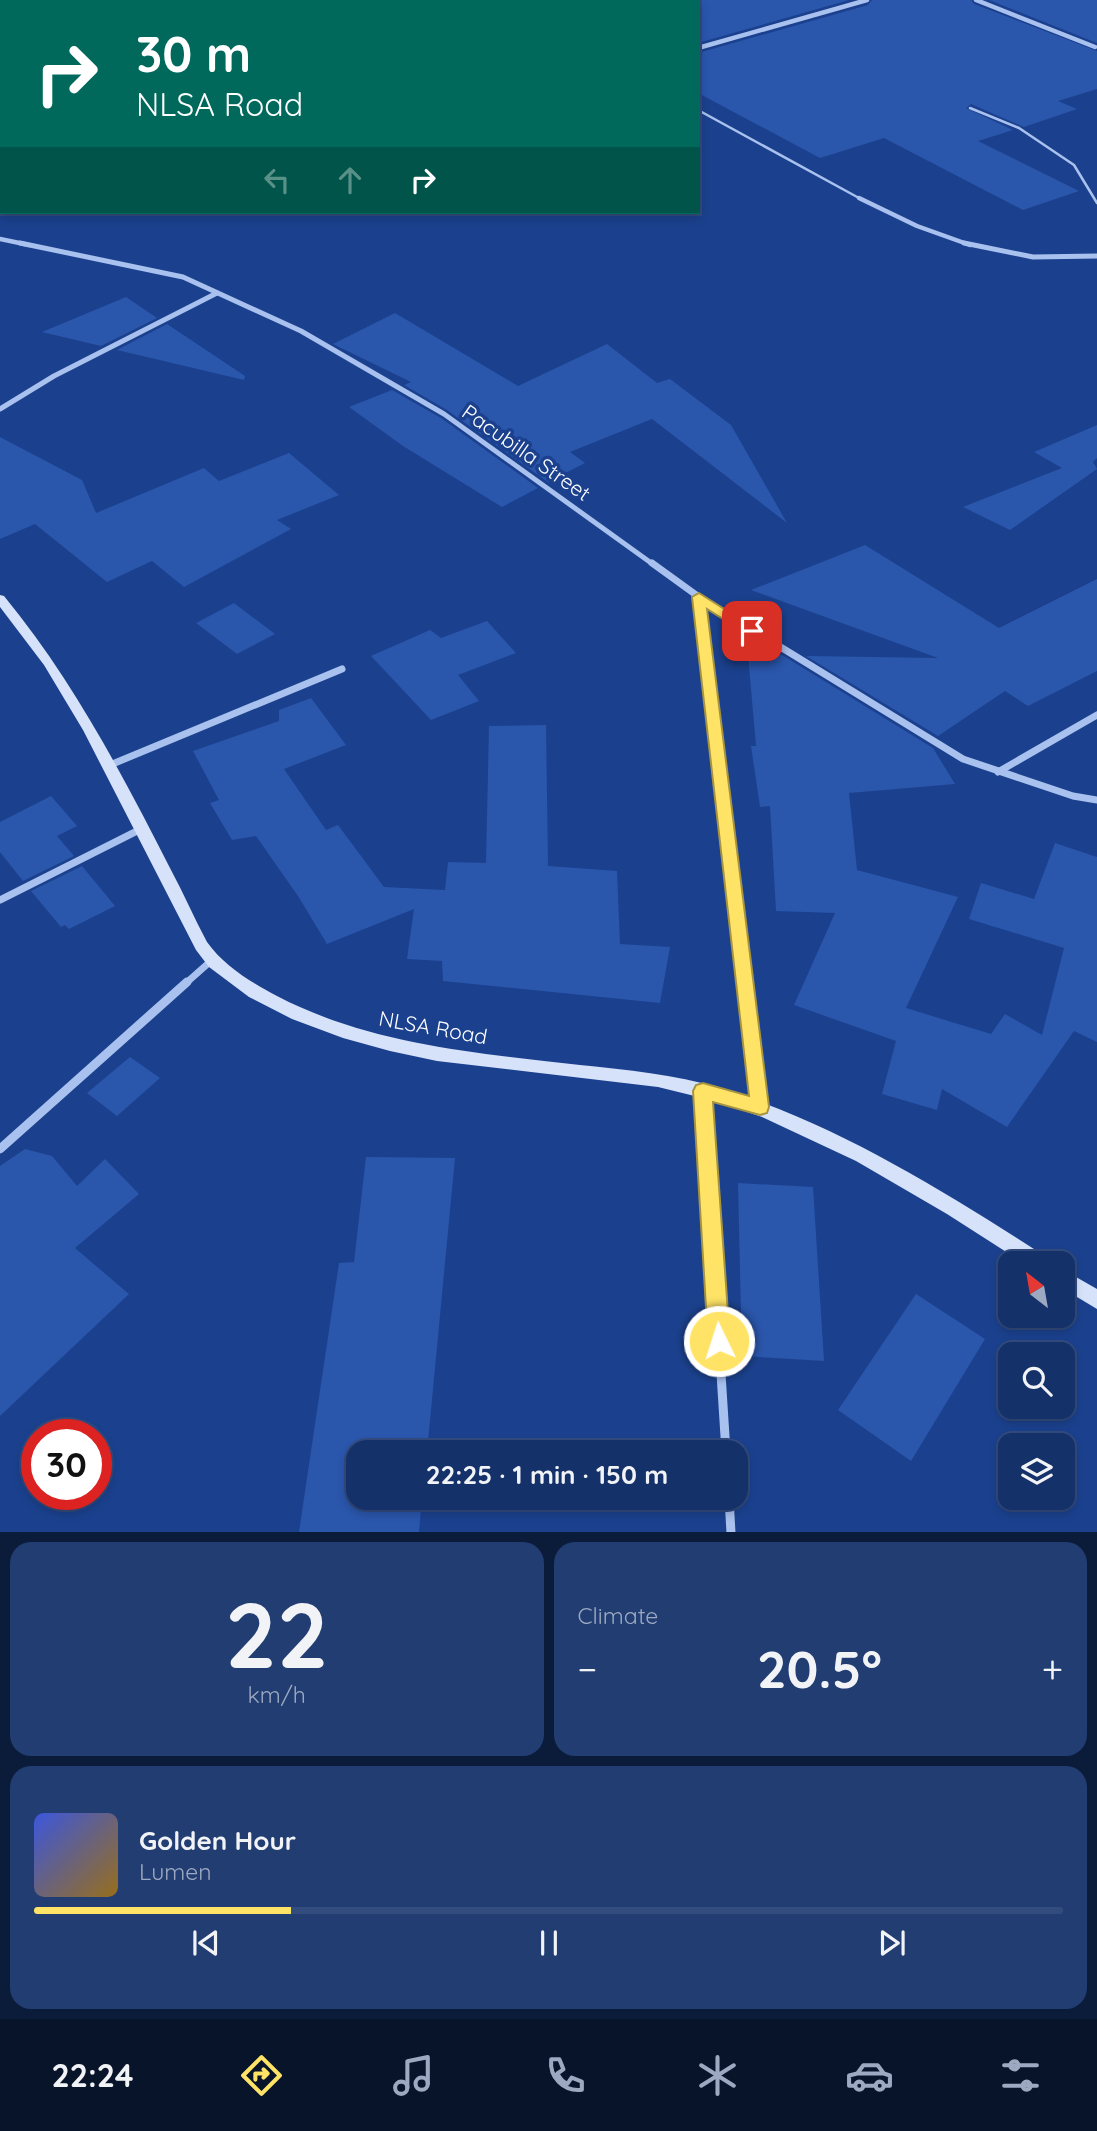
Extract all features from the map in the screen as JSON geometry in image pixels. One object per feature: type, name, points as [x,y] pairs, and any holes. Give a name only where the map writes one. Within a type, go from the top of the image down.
[{"type":"main road","name":"NLSA Road","points":[[0,599],[58,673],[110,765],[141,829],[212,960],[258,993],[307,1020],[374,1043],[466,1059],[666,1081],[760,1107],[856,1153],[953,1206],[1021,1251]]},
{"type":"main road","points":[[1075,1286],[1097,1300]]},
{"type":"street","points":[[700,47],[867,0]]},
{"type":"street","points":[[976,0],[1095,47]]},
{"type":"street","points":[[859,198],[907,223],[967,246],[1018,257],[1097,256]]},
{"type":"street","name":"Pacubilla Street","points":[[0,239],[156,270],[217,293],[301,331],[444,414],[699,597],[913,730],[963,759],[1073,796],[1097,800]]},
{"type":"street","points":[[0,409],[54,376],[217,293]]},
{"type":"street","points":[[699,597],[760,1107]]},
{"type":"street","points":[[110,765],[342,669]]},
{"type":"street","points":[[998,772],[1097,715]]},
{"type":"street","points":[[0,900],[141,829]]},
{"type":"street","points":[[0,1149],[212,960]]},
{"type":"street","points":[[703,1091],[725,1440]]},
{"type":"street","points":[[730,1510],[731,1532]]},
{"type":"lane","points":[[971,108],[1020,128],[1064,157],[1074,165],[1097,203]]},
{"type":"lane","points":[[700,111],[859,198]]},
{"type":"building","points":[[700,0],[849,0],[700,42]]},
{"type":"building","points":[[872,0],[971,0],[974,4],[1097,51],[1097,89],[1058,101],[1077,109],[1024,127],[971,104],[966,108],[1013,130],[978,141],[1079,191],[1023,210],[884,138],[820,158],[700,94],[700,52],[868,5]]},
{"type":"building","points":[[989,0],[1097,0],[1097,43]]},
{"type":"building","points":[[126,297],[157,318],[101,346],[42,332]]},
{"type":"building","points":[[395,313],[518,386],[607,344],[657,383],[670,379],[731,425],[787,523],[652,419],[570,452],[585,463],[548,482],[447,410],[404,385],[411,382],[333,344]]},
{"type":"building","points":[[167,324],[245,376],[244,380],[117,350]]},
{"type":"building","points":[[392,390],[441,418],[538,488],[502,507],[403,446],[349,407]]},
{"type":"building","points":[[1097,425],[1097,458],[1093,462],[1097,469],[1010,530],[963,507],[1062,468],[1034,452]]},
{"type":"building","points":[[0,437],[82,480],[96,513],[204,468],[219,481],[289,453],[339,495],[277,520],[291,529],[184,587],[152,561],[107,582],[35,524],[0,539]]},
{"type":"building","points":[[865,545],[999,628],[1097,579],[1097,671],[1028,706],[1005,691],[938,736],[806,656],[938,658],[751,590]]},
{"type":"building","points":[[234,603],[275,634],[237,654],[196,623]]},
{"type":"building","points":[[487,621],[516,653],[458,675],[479,701],[431,720],[371,656],[430,630],[441,638]]},
{"type":"building","points":[[748,655],[782,655],[933,748],[955,784],[849,793],[857,870],[958,897],[906,1008],[991,1034],[1005,1014],[1042,1035],[1064,948],[969,919],[981,883],[1034,899],[1055,843],[1097,857],[1097,1042],[1074,1031],[1007,1127],[942,1089],[937,1110],[882,1094],[896,1041],[794,1005],[835,913],[776,911],[770,806],[760,807],[751,746],[756,746]]},
{"type":"building","points":[[311,698],[346,745],[284,769],[326,830],[338,825],[384,887],[445,890],[448,862],[486,863],[489,726],[546,725],[548,866],[617,871],[620,944],[670,947],[660,1003],[443,981],[442,961],[407,959],[414,909],[327,944],[298,896],[256,836],[232,840],[210,803],[219,800],[193,751],[279,721],[279,710]]},
{"type":"building","points":[[51,796],[77,826],[57,836],[74,856],[23,881],[0,852],[0,822]]},
{"type":"building","points":[[82,866],[115,906],[69,929],[65,925],[61,927],[31,891]]},
{"type":"building","points":[[130,1057],[160,1078],[117,1116],[87,1093]]},
{"type":"building","points":[[25,1149],[52,1156],[77,1186],[105,1159],[139,1194],[75,1248],[129,1294],[0,1416],[0,1166]]},
{"type":"building","points":[[366,1157],[455,1158],[428,1440],[346,1440],[346,1510],[421,1510],[419,1532],[299,1532],[339,1263],[354,1262]]},
{"type":"building","points":[[738,1183],[813,1187],[824,1361],[742,1356]]},
{"type":"building","points":[[916,1294],[985,1339],[911,1461],[838,1410]]},
{"type":"route","points":[[719,1341],[703,1091],[760,1107],[699,597],[752,631]]}]
